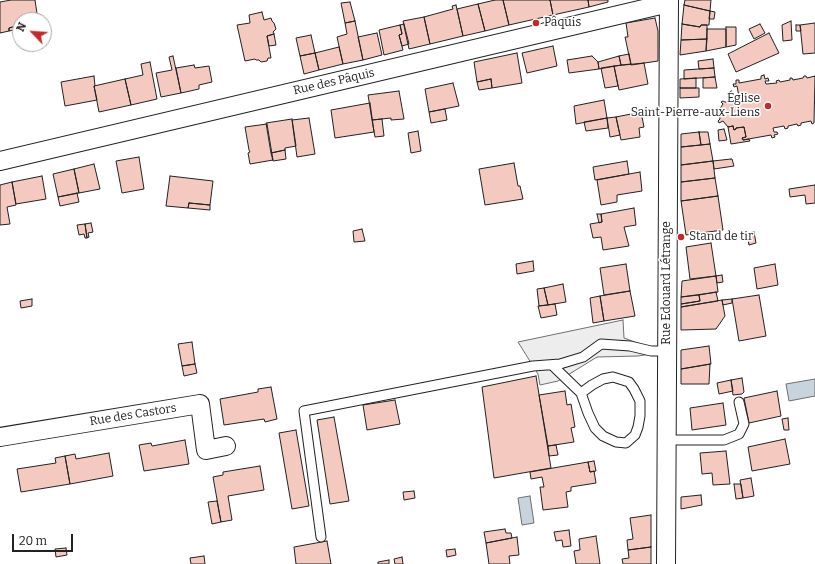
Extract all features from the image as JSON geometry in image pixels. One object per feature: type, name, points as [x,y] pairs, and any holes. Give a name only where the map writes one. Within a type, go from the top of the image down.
[{"type":"street","name":"Rue des Pâquis","points":[[0,161],[669,1]]},
{"type":"street","name":"Rue Edouard Létrange","points":[[666,564],[669,1]]},
{"type":"street","name":"Rue des Castors","points":[[0,437],[200,404],[206,450],[226,446]]},
{"type":"lane","points":[[321,536],[304,411],[533,366],[560,364],[583,358],[601,344],[630,346],[651,351],[667,351]]},
{"type":"lane","points":[[552,365],[580,393],[595,428],[603,436],[616,442],[626,443],[635,435],[640,416],[640,401],[629,382],[613,377],[592,385],[580,393]]},
{"type":"lane","points":[[667,440],[724,440],[739,434],[744,424],[739,402]]},
{"type":"shaded area","points":[[623,320],[624,338],[651,348],[651,354],[638,356],[597,357],[558,381],[540,385],[538,374],[518,342]]},
{"type":"shaded area","points":[[815,379],[815,396],[789,401],[786,384]]},
{"type":"shaded area","points":[[530,496],[534,523],[522,525],[518,498]]},
{"type":"building","points":[[11,0],[35,0],[37,12],[12,12],[12,27],[9,28],[9,31],[0,33],[0,2]]},
{"type":"building","points":[[495,0],[503,0],[509,25],[485,31],[478,4]]},
{"type":"building","points":[[503,0],[550,0],[553,15],[509,25]]},
{"type":"building","points":[[550,0],[588,0],[589,7],[553,15]]},
{"type":"building","points":[[588,0],[608,0],[608,2],[589,7]]},
{"type":"building","points":[[685,0],[711,0],[710,11],[684,5]]},
{"type":"building","points":[[350,2],[355,21],[345,23],[341,3]]},
{"type":"building","points":[[478,4],[485,31],[463,36],[457,9]]},
{"type":"building","points":[[456,5],[463,36],[430,44],[424,17],[453,9],[452,6]]},
{"type":"building","points":[[684,5],[710,11],[709,25],[701,25],[700,27],[682,24]]},
{"type":"building","points":[[710,11],[715,12],[714,19],[709,19]]},
{"type":"building","points":[[262,12],[264,20],[271,18],[276,29],[273,32],[274,34],[267,36],[271,58],[268,58],[267,61],[261,62],[255,59],[245,61],[237,25],[250,23],[249,15]]},
{"type":"building","points":[[424,17],[430,44],[409,49],[403,21]]},
{"type":"building","points":[[655,18],[658,31],[658,61],[631,65],[625,37],[628,37],[626,23]]},
{"type":"building","points":[[355,21],[363,60],[343,64],[337,37],[347,34],[345,23]]},
{"type":"building","points":[[791,21],[792,40],[783,41],[782,25]]},
{"type":"building","points":[[815,23],[815,53],[803,54],[800,25]]},
{"type":"building","points":[[404,24],[409,44],[402,46],[399,35],[402,34],[400,25]]},
{"type":"building","points":[[682,24],[700,27],[701,25],[707,25],[707,39],[681,40]]},
{"type":"building","points":[[760,24],[765,33],[754,39],[749,29]]},
{"type":"building","points":[[400,25],[402,34],[399,35],[403,50],[384,55],[379,30]]},
{"type":"building","points":[[796,25],[800,25],[801,31],[796,31]]},
{"type":"building","points":[[726,27],[736,27],[736,45],[726,47]]},
{"type":"building","points":[[707,29],[726,29],[726,47],[706,51]]},
{"type":"building","points":[[377,33],[382,55],[363,60],[358,37]]},
{"type":"building","points":[[769,33],[779,53],[736,72],[728,54]]},
{"type":"building","points":[[274,34],[276,45],[269,46],[267,36]]},
{"type":"building","points":[[311,35],[315,53],[300,56],[296,38]]},
{"type":"building","points":[[707,39],[706,51],[680,55],[681,40]]},
{"type":"building","points":[[553,46],[557,66],[527,73],[522,53]]},
{"type":"building","points":[[339,47],[343,64],[319,70],[315,53]]},
{"type":"building","points":[[315,53],[319,70],[304,74],[300,56]]},
{"type":"building","points":[[517,53],[522,83],[492,88],[491,79],[477,82],[474,62]]},
{"type":"building","points":[[629,54],[631,64],[621,65],[619,56]]},
{"type":"building","points":[[173,56],[181,93],[161,97],[156,73],[172,70],[169,57]]},
{"type":"building","points":[[592,56],[598,62],[599,69],[569,73],[567,60]]},
{"type":"building","points":[[619,56],[621,65],[599,69],[598,62]]},
{"type":"building","points":[[713,59],[714,68],[699,69],[698,61]]},
{"type":"building","points":[[150,62],[157,99],[131,105],[125,79],[143,75],[141,64]]},
{"type":"building","points":[[644,63],[648,84],[619,90],[614,66]]},
{"type":"building","points":[[194,65],[195,68],[209,66],[212,82],[199,85],[199,89],[181,93],[176,68]]},
{"type":"building","points":[[614,66],[618,86],[605,88],[601,68]]},
{"type":"building","points":[[714,68],[715,77],[684,79],[684,70]]},
{"type":"building","name":"Église Saint-Pierre-aux-Liens","points":[[764,75],[765,79],[768,78],[769,81],[765,81],[766,84],[777,83],[776,81],[779,80],[780,82],[790,80],[790,78],[793,80],[803,78],[804,76],[807,78],[815,76],[814,123],[812,124],[811,121],[801,123],[801,125],[798,126],[797,124],[788,126],[788,128],[785,129],[784,126],[773,128],[774,132],[777,132],[778,134],[774,135],[775,137],[772,138],[771,135],[743,140],[742,138],[746,137],[744,127],[736,128],[734,130],[733,126],[728,127],[723,121],[719,123],[719,113],[715,112],[716,108],[719,110],[723,104],[721,102],[723,101],[728,102],[728,97],[731,99],[739,97],[737,86],[734,87],[733,84],[736,84],[736,80],[739,80],[739,83],[761,79],[761,76]]},
{"type":"building","points":[[94,76],[94,86],[97,100],[65,106],[61,82]]},
{"type":"building","points":[[715,77],[717,88],[703,88],[703,78]]},
{"type":"building","points":[[696,78],[696,88],[680,88],[680,79]]},
{"type":"building","points":[[125,79],[131,105],[99,112],[94,86]]},
{"type":"building","points":[[491,79],[492,88],[479,90],[477,82]]},
{"type":"building","points":[[453,83],[459,106],[429,112],[425,89]]},
{"type":"building","points":[[680,88],[699,88],[699,97],[680,98]]},
{"type":"building","points":[[399,91],[404,119],[391,120],[391,118],[372,120],[368,95]]},
{"type":"building","points":[[604,100],[607,118],[576,124],[574,106]]},
{"type":"building","points":[[370,103],[374,132],[335,138],[331,110]]},
{"type":"building","points":[[445,109],[447,120],[431,123],[429,112]]},
{"type":"building","points":[[641,112],[644,127],[639,128],[640,137],[621,140],[616,117]]},
{"type":"building","points":[[616,117],[620,135],[610,137],[607,118]]},
{"type":"building","points":[[309,118],[315,154],[297,157],[292,120]]},
{"type":"building","points":[[607,118],[608,128],[586,131],[584,122]]},
{"type":"building","points":[[292,119],[296,146],[271,153],[266,123]]},
{"type":"building","points":[[382,119],[384,136],[375,137],[372,120]]},
{"type":"building","points":[[267,124],[273,160],[250,164],[248,153],[250,152],[245,127]]},
{"type":"building","points":[[733,126],[734,130],[736,128],[744,127],[746,137],[742,138],[743,140],[749,139],[750,141],[731,144],[728,127]]},
{"type":"building","points":[[724,129],[727,140],[719,141],[718,130]]},
{"type":"building","points":[[418,131],[421,151],[411,153],[408,133]]},
{"type":"building","points":[[699,132],[708,132],[710,144],[701,145]]},
{"type":"building","points":[[699,132],[701,145],[681,147],[681,134]]},
{"type":"building","points":[[710,144],[713,161],[681,165],[681,147]]},
{"type":"building","points":[[285,150],[286,159],[273,161],[271,153]]},
{"type":"building","points":[[139,157],[144,189],[122,193],[116,161]]},
{"type":"building","points":[[732,159],[734,166],[714,169],[713,161]]},
{"type":"building","points":[[627,161],[629,174],[595,180],[593,167]]},
{"type":"building","points":[[713,161],[715,178],[681,182],[681,165]]},
{"type":"building","points":[[514,163],[518,186],[520,186],[523,199],[485,205],[479,169]]},
{"type":"building","points":[[94,164],[100,189],[79,193],[74,169]]},
{"type":"building","points":[[74,169],[79,193],[58,197],[53,174]]},
{"type":"building","points":[[640,172],[642,191],[617,195],[617,202],[601,205],[597,180]]},
{"type":"building","points":[[42,176],[46,199],[16,204],[12,182]]},
{"type":"building","points":[[170,176],[213,181],[210,205],[189,203],[188,208],[166,206]]},
{"type":"building","points":[[715,178],[718,196],[681,201],[681,182]]},
{"type":"building","points":[[12,182],[16,205],[7,207],[10,224],[0,225],[0,185]]},
{"type":"building","points":[[815,185],[815,203],[806,204],[805,195],[790,197],[789,189]]},
{"type":"building","points":[[77,193],[79,202],[60,206],[58,197]]},
{"type":"building","points":[[718,196],[723,230],[686,235],[681,201]]},
{"type":"building","points":[[189,203],[210,205],[210,210],[188,208]]},
{"type":"building","points":[[634,208],[636,225],[624,227],[629,246],[603,250],[601,237],[593,238],[590,224],[602,222],[601,214]]},
{"type":"building","points":[[597,214],[601,214],[602,222],[599,223]]},
{"type":"building","points":[[91,223],[93,232],[88,233],[89,237],[87,238],[85,224]]},
{"type":"building","points":[[85,224],[87,238],[85,238],[84,234],[79,235],[77,225]]},
{"type":"building","points":[[362,229],[365,241],[354,242],[353,231]]},
{"type":"building","points":[[754,232],[756,243],[749,245],[747,233]]},
{"type":"building","points":[[711,243],[716,276],[690,279],[686,247]]},
{"type":"building","points":[[533,261],[534,271],[517,274],[516,264]]},
{"type":"building","points":[[626,264],[630,291],[604,295],[600,268]]},
{"type":"building","points":[[775,264],[778,285],[757,289],[754,268]]},
{"type":"building","points":[[722,275],[723,282],[717,283],[716,276]]},
{"type":"building","points":[[716,276],[718,292],[681,297],[682,281]]},
{"type":"building","points":[[563,284],[566,302],[548,305],[544,288]]},
{"type":"building","points":[[544,288],[548,305],[539,306],[537,289]]},
{"type":"building","points":[[630,291],[635,316],[604,321],[600,296]]},
{"type":"building","points":[[716,292],[718,301],[681,307],[681,304],[700,301],[699,295]]},
{"type":"building","points":[[699,295],[700,301],[681,304],[681,297]]},
{"type":"building","points":[[759,295],[766,336],[739,341],[732,299]]},
{"type":"building","points":[[600,296],[604,321],[593,323],[590,298]]},
{"type":"building","points":[[32,299],[32,306],[21,308],[20,301]]},
{"type":"building","points":[[732,299],[732,303],[723,305],[722,300]]},
{"type":"building","points":[[722,300],[725,316],[716,329],[681,330],[681,307]]},
{"type":"building","points":[[555,304],[557,315],[541,318],[538,306]]},
{"type":"building","points":[[192,342],[195,364],[182,366],[178,344]]},
{"type":"building","points":[[709,346],[711,364],[681,369],[681,350]]},
{"type":"building","points":[[195,364],[197,373],[184,376],[182,366]]},
{"type":"building","points":[[710,364],[709,384],[681,384],[681,369]]},
{"type":"building","points":[[536,376],[551,468],[494,478],[482,387]]},
{"type":"building","points":[[742,378],[744,392],[742,394],[733,395],[731,380]]},
{"type":"building","points":[[731,380],[733,391],[719,394],[717,383]]},
{"type":"building","points":[[271,387],[277,419],[265,422],[264,419],[224,425],[220,399],[258,392],[258,389]]},
{"type":"building","points":[[565,391],[567,405],[571,404],[575,427],[571,428],[574,442],[548,446],[539,395]]},
{"type":"building","points":[[777,391],[781,416],[749,423],[744,398]]},
{"type":"building","points":[[395,400],[400,424],[367,430],[363,405]]},
{"type":"building","points":[[723,403],[726,425],[692,430],[690,408]]},
{"type":"building","points":[[334,417],[349,501],[330,504],[317,420]]},
{"type":"building","points":[[788,418],[789,430],[784,430],[782,419]]},
{"type":"building","points":[[296,430],[309,506],[292,509],[279,433]]},
{"type":"building","points":[[785,439],[790,464],[752,471],[748,447]]},
{"type":"building","points":[[185,440],[189,464],[144,471],[139,445],[151,443],[152,446]]},
{"type":"building","points":[[556,445],[558,455],[549,456],[548,446]]},
{"type":"building","points":[[726,451],[730,484],[713,485],[712,473],[702,474],[700,453]]},
{"type":"building","points":[[109,453],[113,476],[70,484],[65,456],[75,454],[76,459]]},
{"type":"building","points":[[65,456],[70,484],[21,492],[17,469],[56,463],[55,458]]},
{"type":"building","points":[[594,461],[596,471],[590,472],[588,462]]},
{"type":"building","points":[[588,462],[590,472],[594,471],[596,483],[571,487],[571,491],[566,492],[568,507],[543,510],[540,487],[544,487],[542,477],[531,479],[530,472]]},
{"type":"building","points":[[260,466],[264,490],[228,496],[232,520],[221,522],[213,477],[223,475],[223,472]]},
{"type":"building","points":[[751,478],[754,496],[743,498],[740,480]]},
{"type":"building","points":[[734,484],[741,484],[743,498],[736,499]]},
{"type":"building","points":[[414,491],[415,498],[404,500],[403,492]]},
{"type":"building","points":[[701,495],[702,505],[681,509],[681,497]]},
{"type":"building","points":[[217,501],[221,522],[212,524],[208,502]]},
{"type":"building","points":[[651,515],[651,547],[628,550],[627,540],[633,539],[630,518]]},
{"type":"building","points":[[505,529],[506,533],[511,533],[512,538],[486,543],[484,532]]},
{"type":"building","points":[[569,530],[571,546],[563,547],[562,540],[556,541],[554,532]]},
{"type":"building","points":[[596,536],[600,564],[576,564],[574,551],[580,550],[579,539]]},
{"type":"building","points":[[517,537],[519,555],[509,556],[510,564],[489,564],[486,543]]},
{"type":"building","points":[[327,541],[331,564],[296,564],[294,547]]},
{"type":"building","points":[[651,547],[651,564],[623,564],[622,559],[629,558],[628,550]]},
{"type":"building","points":[[66,548],[67,555],[56,557],[55,549]]},
{"type":"building","points":[[455,549],[456,555],[447,557],[446,550]]},
{"type":"building","points":[[204,556],[205,564],[191,564],[190,558]]},
{"type":"building","points":[[402,557],[403,564],[395,564],[394,559]]},
{"type":"building","points":[[389,560],[389,564],[378,564],[378,562]]},
{"type":"place","name":"Pâquis","points":[[536,23]]},
{"type":"place","name":"Église Saint-Pierre-aux-Liens","points":[[768,106]]},
{"type":"place","name":"Stand de tir","points":[[681,237]]}]
